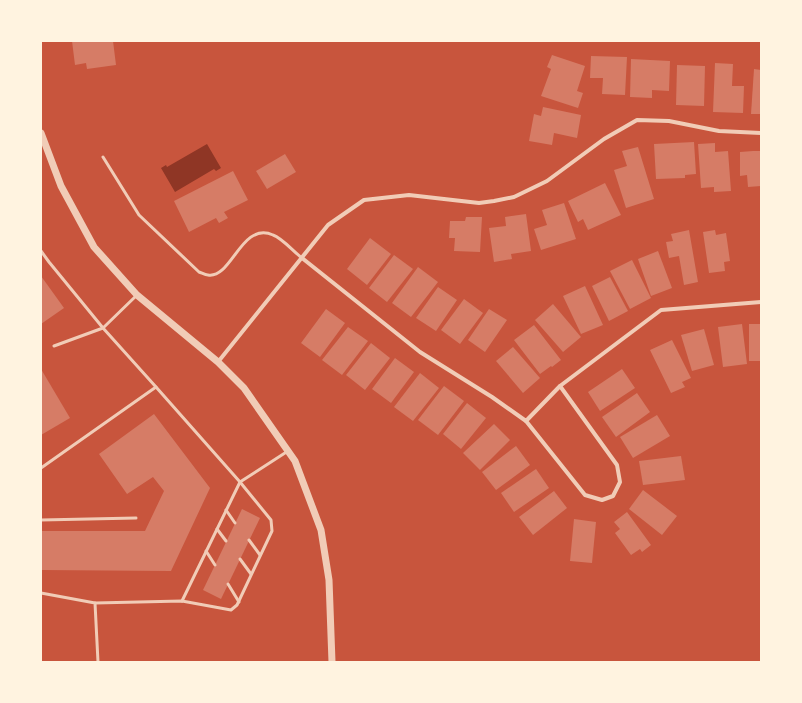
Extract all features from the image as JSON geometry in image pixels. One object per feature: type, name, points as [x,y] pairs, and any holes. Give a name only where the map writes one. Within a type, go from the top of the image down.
[{"type":"street","points":[[218,362],[328,225],[364,200],[409,195],[440,197],[479,203],[494,202],[514,197],[547,181],[604,139],[637,120],[669,121],[720,131],[761,133]]},
{"type":"street","points":[[41,133],[60,186],[94,247],[138,296],[218,362],[244,388],[295,461],[321,530],[329,580],[332,662]]},
{"type":"street","points":[[302,258],[420,352],[492,397],[526,421],[585,495],[602,500],[613,496],[620,482],[617,465],[560,386]]},
{"type":"street","points":[[526,421],[560,386],[662,310],[761,302]]},
{"type":"lane","points":[[103,158],[139,214],[199,272],[209,276],[218,273],[250,237],[263,232],[275,235],[302,258]]},
{"type":"lane","points":[[41,251],[103,328],[240,482],[271,520],[272,531],[239,602],[231,610],[182,601],[95,603],[41,593]]},
{"type":"lane","points":[[54,346],[103,328],[138,296]]},
{"type":"lane","points":[[41,468],[156,387]]},
{"type":"lane","points":[[182,601],[240,482],[288,451]]},
{"type":"lane","points":[[226,510],[235,523]]},
{"type":"lane","points":[[41,520],[136,518]]},
{"type":"lane","points":[[217,529],[226,541]]},
{"type":"lane","points":[[249,540],[260,555]]},
{"type":"lane","points":[[206,551],[215,565]]},
{"type":"lane","points":[[240,560],[252,574]]},
{"type":"lane","points":[[228,584],[239,602]]},
{"type":"lane","points":[[95,603],[98,662]]},
{"type":"shaded area","points":[[207,144],[221,168],[216,171],[214,169],[175,192],[161,168],[166,165],[167,167]]},
{"type":"building","points":[[72,41],[113,41],[116,65],[87,69],[86,63],[75,65]]},
{"type":"building","points":[[552,55],[585,66],[577,91],[583,93],[578,108],[541,96],[551,69],[547,67]]},
{"type":"building","points":[[591,56],[627,57],[625,95],[602,94],[603,78],[590,78]]},
{"type":"building","points":[[631,59],[670,61],[669,91],[652,90],[652,98],[630,97]]},
{"type":"building","points":[[715,63],[733,64],[732,86],[744,86],[743,113],[713,112]]},
{"type":"building","points":[[677,65],[705,66],[704,106],[676,105]]},
{"type":"building","points":[[754,69],[761,70],[761,114],[751,114]]},
{"type":"building","points":[[543,107],[581,115],[577,138],[554,133],[552,145],[529,141],[534,114],[541,116]]},
{"type":"building","points":[[694,142],[696,174],[685,175],[685,178],[656,179],[654,144]]},
{"type":"building","points":[[715,143],[715,152],[728,151],[731,191],[714,192],[714,187],[701,188],[698,144]]},
{"type":"building","points":[[638,147],[654,199],[626,208],[614,170],[627,166],[622,151]]},
{"type":"building","points":[[761,151],[761,186],[748,187],[747,175],[740,176],[740,152]]},
{"type":"building","points":[[285,154],[296,172],[267,189],[256,171]]},
{"type":"building","points":[[233,171],[248,200],[224,212],[228,218],[219,223],[216,218],[189,232],[174,201]]},
{"type":"building","points":[[605,183],[621,215],[588,230],[583,219],[578,222],[568,201]]},
{"type":"building","points":[[564,203],[576,239],[541,250],[534,229],[547,225],[542,210]]},
{"type":"building","points":[[526,214],[531,251],[511,254],[512,259],[494,262],[489,228],[506,226],[505,217]]},
{"type":"building","points":[[466,217],[482,217],[480,252],[454,251],[455,238],[449,238],[450,221],[465,221]]},
{"type":"building","points":[[689,230],[698,282],[684,285],[679,256],[669,258],[666,242],[673,241],[671,234]]},
{"type":"building","points":[[715,230],[716,235],[726,233],[730,261],[724,262],[725,271],[709,273],[703,232]]},
{"type":"building","points":[[370,238],[391,254],[367,285],[347,269]]},
{"type":"building","points":[[658,251],[672,288],[651,296],[638,259]]},
{"type":"building","points":[[394,255],[413,269],[387,302],[369,288]]},
{"type":"building","points":[[632,260],[651,298],[630,309],[610,271]]},
{"type":"building","points":[[418,267],[438,282],[411,317],[392,303]]},
{"type":"building","points":[[41,276],[64,308],[41,324]]},
{"type":"building","points":[[610,277],[628,311],[609,321],[592,286]]},
{"type":"building","points":[[585,286],[603,325],[581,334],[563,296]]},
{"type":"building","points":[[438,287],[457,300],[436,331],[416,318]]},
{"type":"building","points":[[464,299],[483,313],[460,344],[441,330]]},
{"type":"building","points":[[553,304],[581,337],[563,352],[535,320]]},
{"type":"building","points":[[326,309],[345,323],[320,357],[301,343]]},
{"type":"building","points":[[489,309],[507,320],[485,352],[468,340]]},
{"type":"building","points":[[742,324],[747,364],[723,367],[718,327]]},
{"type":"building","points":[[749,324],[761,324],[761,361],[749,361]]},
{"type":"building","points":[[534,325],[561,360],[540,374],[514,340]]},
{"type":"building","points":[[348,327],[368,341],[342,375],[322,360]]},
{"type":"building","points":[[704,329],[714,365],[692,371],[681,335]]},
{"type":"building","points":[[672,340],[691,378],[682,382],[685,387],[671,393],[650,350]]},
{"type":"building","points":[[371,343],[390,358],[365,390],[346,375]]},
{"type":"building","points":[[513,347],[540,378],[523,393],[496,361]]},
{"type":"building","points":[[395,358],[414,372],[391,403],[372,389]]},
{"type":"building","points":[[41,369],[70,418],[41,435]]},
{"type":"building","points":[[622,369],[635,388],[600,411],[588,392]]},
{"type":"building","points":[[420,373],[439,388],[413,421],[394,407]]},
{"type":"building","points":[[444,386],[464,401],[438,435],[418,420]]},
{"type":"building","points":[[637,393],[650,412],[616,437],[602,417]]},
{"type":"building","points":[[467,403],[486,418],[461,449],[443,434]]},
{"type":"building","points":[[154,414],[210,488],[171,571],[41,570],[41,531],[145,531],[164,491],[153,477],[127,494],[99,454]]},
{"type":"building","points":[[657,415],[670,436],[633,458],[620,437]]},
{"type":"building","points":[[494,424],[510,440],[480,470],[463,453]]},
{"type":"building","points":[[516,446],[530,465],[496,490],[482,472]]},
{"type":"building","points":[[681,456],[685,480],[643,485],[639,461]]},
{"type":"building","points":[[536,469],[549,488],[514,512],[501,493]]},
{"type":"building","points":[[643,490],[677,516],[662,535],[629,509]]},
{"type":"building","points":[[554,491],[567,508],[533,535],[519,517]]},
{"type":"building","points":[[242,509],[260,518],[221,599],[203,590]]},
{"type":"building","points":[[627,512],[651,545],[642,552],[640,549],[631,555],[615,533],[620,529],[614,522]]},
{"type":"building","points":[[574,519],[596,522],[592,563],[570,561]]}]
